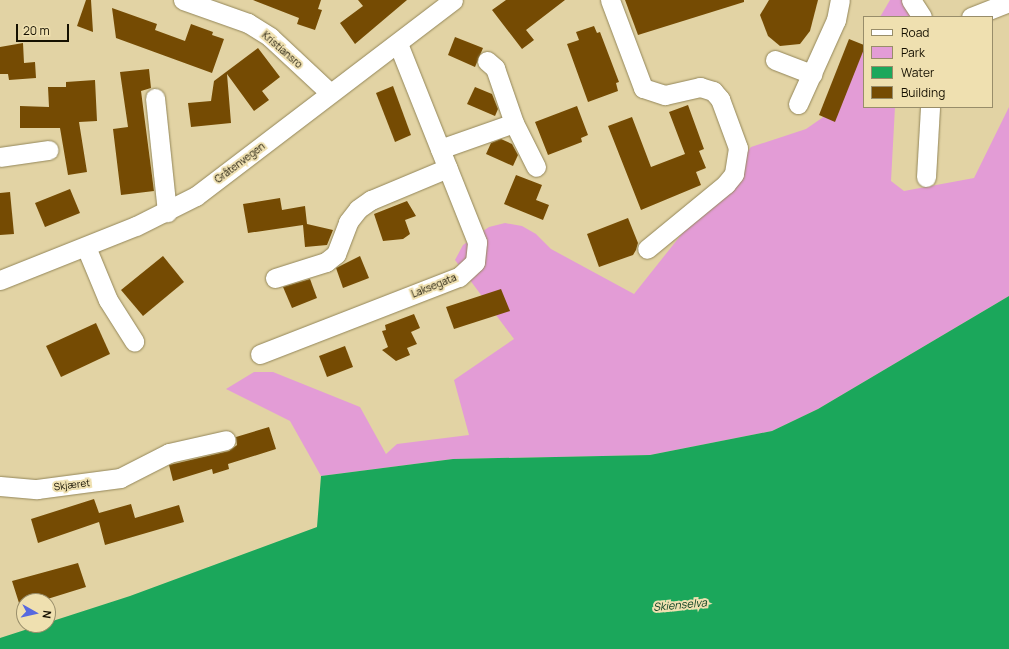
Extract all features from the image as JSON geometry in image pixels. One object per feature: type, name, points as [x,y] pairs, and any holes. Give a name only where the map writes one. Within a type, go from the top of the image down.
[{"type":"street","name":"Kristiansro","points":[[183,0],[248,23],[270,37],[330,93]]},
{"type":"street","name":"Gråtenvegen","points":[[0,280],[86,247],[167,212],[227,174],[330,93],[453,0]]},
{"type":"street","points":[[610,0],[643,88],[665,96],[700,87],[713,92],[720,99],[738,148],[734,174],[726,184],[647,249]]},
{"type":"street","points":[[798,104],[836,20],[840,0]]},
{"type":"street","points":[[911,0],[921,16]]},
{"type":"street","points":[[974,16],[1009,2]]},
{"type":"street","name":"Laksegata","points":[[260,354],[468,270],[478,253],[477,242],[398,43]]},
{"type":"street","points":[[775,60],[812,74]]},
{"type":"street","points":[[487,61],[495,68],[505,91],[514,123],[536,167]]},
{"type":"street","points":[[155,98],[167,212]]},
{"type":"street","points":[[926,177],[930,108]]},
{"type":"street","points":[[440,150],[514,123]]},
{"type":"street","points":[[0,157],[48,150]]},
{"type":"street","points":[[275,278],[326,262],[336,254],[348,222],[358,209],[371,200],[448,168]]},
{"type":"street","points":[[86,247],[108,300],[134,341]]},
{"type":"street","name":"Skjæret","points":[[0,486],[69,486],[120,478],[141,470],[169,454],[226,440]]},
{"type":"green space","points":[[890,0],[908,0],[913,16],[881,16]]},
{"type":"green space","points":[[863,47],[863,108],[895,108],[891,181],[904,191],[974,178],[1009,107],[1009,296],[818,409],[772,431],[650,455],[453,459],[321,476],[290,421],[226,389],[254,372],[273,372],[360,407],[386,454],[397,444],[469,435],[454,380],[514,339],[455,260],[463,245],[489,227],[505,223],[522,226],[536,234],[551,249],[634,294],[751,147],[806,129],[832,111]]},
{"type":"water","name":"Skienselva","points":[[1009,296],[1009,649],[0,649],[0,638],[16,633],[56,633],[56,620],[130,596],[317,527],[321,476],[453,459],[650,455],[772,431],[818,409]]},
{"type":"building","points":[[86,0],[91,0],[93,32],[77,26]]},
{"type":"building","points":[[253,0],[321,0],[318,9],[322,10],[315,30],[297,24],[299,18]]},
{"type":"building","points":[[358,0],[407,0],[355,44],[340,23],[363,6]]},
{"type":"building","points":[[506,0],[565,0],[526,30],[534,40],[522,49],[492,10]]},
{"type":"building","points":[[625,0],[744,0],[744,2],[638,35]]},
{"type":"building","points":[[769,0],[818,0],[810,31],[800,44],[780,46],[768,36],[760,15]]},
{"type":"building","points":[[112,8],[157,24],[155,30],[185,41],[191,24],[213,32],[212,35],[224,39],[212,73],[116,38]]},
{"type":"building","points":[[594,26],[597,33],[600,32],[619,82],[616,83],[618,91],[588,102],[567,44],[579,40],[576,32]]},
{"type":"building","points":[[455,37],[483,48],[475,67],[448,55]]},
{"type":"building","points":[[849,39],[863,45],[863,52],[835,122],[819,115]]},
{"type":"building","points":[[23,43],[24,63],[35,62],[36,78],[9,80],[8,74],[0,74],[0,47]]},
{"type":"building","points":[[258,48],[280,77],[262,91],[269,100],[254,111],[227,74],[231,123],[191,127],[188,103],[211,101],[214,81]]},
{"type":"building","points":[[149,69],[151,88],[141,91],[154,191],[121,195],[113,129],[128,127],[120,72]]},
{"type":"building","points":[[95,80],[97,121],[79,122],[87,172],[68,175],[60,128],[20,128],[20,106],[49,107],[48,87],[66,87],[66,82]]},
{"type":"building","points":[[393,86],[411,135],[395,142],[376,93]]},
{"type":"building","points":[[475,87],[492,94],[498,109],[495,116],[467,104]]},
{"type":"building","points":[[688,105],[704,149],[699,151],[706,168],[696,172],[701,185],[641,210],[608,126],[632,117],[651,167],[685,154],[669,112]]},
{"type":"building","points":[[577,106],[588,135],[581,138],[582,142],[548,155],[535,122]]},
{"type":"building","points":[[501,139],[512,144],[518,155],[513,166],[486,154],[491,143]]},
{"type":"building","points":[[516,175],[542,185],[536,200],[549,205],[543,220],[504,204]]},
{"type":"building","points":[[70,189],[80,213],[45,227],[35,203]]},
{"type":"building","points":[[10,192],[14,234],[0,235],[0,193]]},
{"type":"building","points":[[280,198],[282,210],[305,206],[307,224],[333,230],[327,245],[305,247],[303,225],[248,233],[243,204]]},
{"type":"building","points":[[407,201],[416,216],[405,220],[410,234],[403,239],[383,241],[374,214]]},
{"type":"building","points":[[628,218],[638,243],[636,250],[633,255],[599,267],[587,234]]},
{"type":"building","points":[[163,256],[184,282],[143,316],[121,290]]},
{"type":"building","points":[[360,256],[369,278],[343,288],[336,268]]},
{"type":"building","points":[[310,279],[317,298],[292,308],[283,287]]},
{"type":"building","points":[[501,289],[510,311],[454,329],[446,307]]},
{"type":"building","points":[[414,314],[420,328],[411,332],[417,344],[407,348],[410,355],[396,361],[382,350],[388,347],[382,331],[386,330],[385,325]]},
{"type":"building","points":[[96,323],[110,354],[61,377],[46,346]]},
{"type":"building","points":[[345,346],[353,367],[327,377],[319,356]]},
{"type":"building","points":[[269,427],[276,449],[228,464],[229,469],[213,474],[212,469],[173,481],[169,465],[229,451],[237,445],[236,437]]},
{"type":"building","points":[[94,499],[99,513],[131,504],[135,518],[179,505],[184,522],[105,545],[99,522],[38,543],[31,519]]},
{"type":"building","points":[[78,563],[86,587],[56,596],[56,593],[16,594],[12,581]]}]
